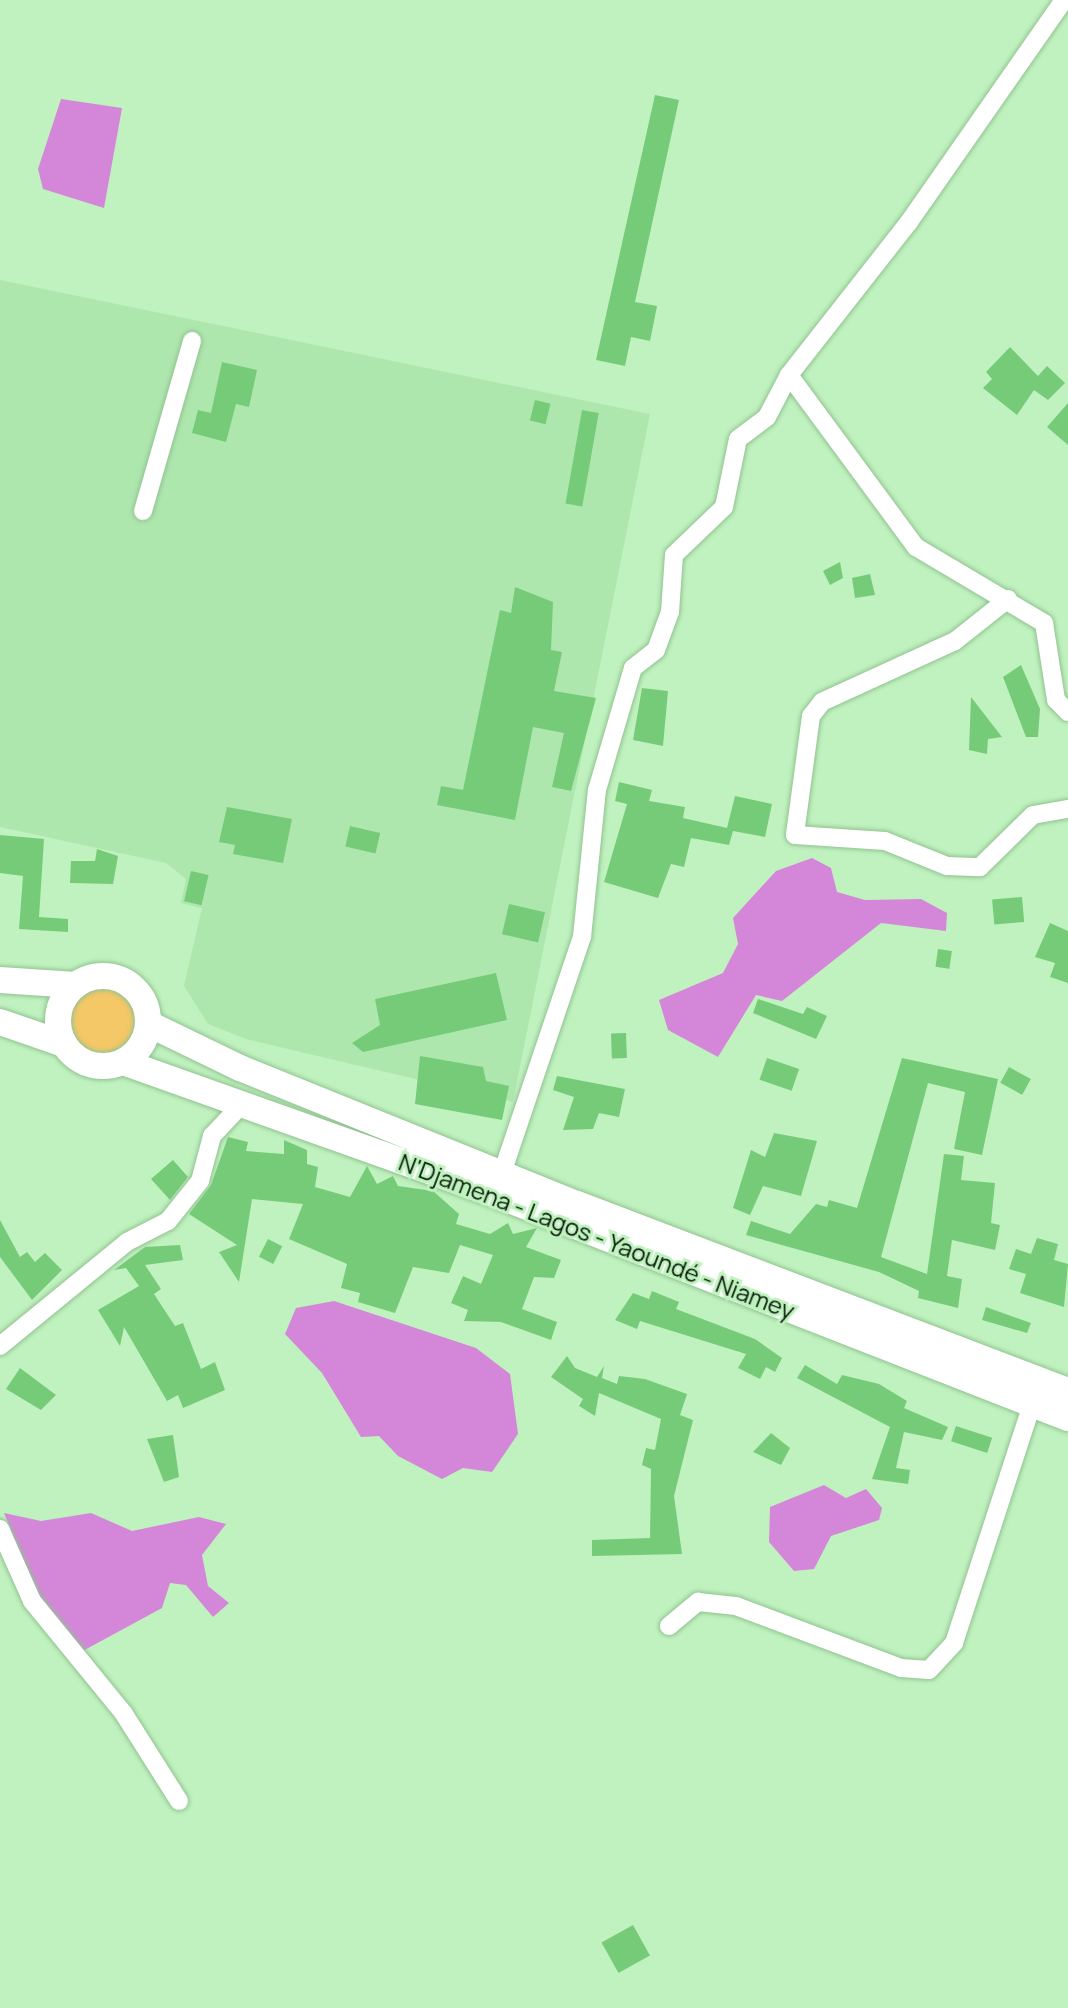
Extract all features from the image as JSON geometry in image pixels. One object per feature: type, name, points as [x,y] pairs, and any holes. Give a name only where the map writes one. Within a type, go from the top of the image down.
[{"type":"highway","points":[[0,980],[76,985],[102,976],[128,983],[145,1002],[149,1024],[141,1046],[123,1062],[84,1062],[64,1044],[0,1022]]},
{"type":"highway","points":[[64,1044],[58,1019],[76,985]]},
{"type":"highway","name":"N'Djamena - Lagos - Yaoundé - Niamey","points":[[149,1024],[499,1184],[1068,1418]]},
{"type":"highway","name":"N'Djamena - Lagos - Yaoundé - Niamey","points":[[123,1062],[499,1184],[1068,1391]]},
{"type":"street","points":[[499,1184],[582,937],[597,790],[633,668],[656,650],[670,612],[674,555],[724,507],[738,439],[767,417],[789,375],[909,222],[1064,0]]},
{"type":"street","points":[[143,511],[192,341]]},
{"type":"street","points":[[789,375],[916,547],[1044,623],[1056,700],[1068,712]]},
{"type":"street","points":[[1008,599],[955,641],[822,702],[811,716],[795,835],[885,841],[947,866],[980,867],[1033,815],[1068,809]]},
{"type":"street","points":[[0,1346],[127,1242],[168,1221],[200,1181],[212,1136],[243,1103]]},
{"type":"street","points":[[669,1626],[698,1602],[736,1606],[901,1668],[929,1670],[954,1643],[1032,1404]]},
{"type":"street","points":[[0,1529],[32,1601],[124,1714],[179,1801]]},
{"type":"shaded area","points":[[61,99],[122,108],[104,208],[43,189],[38,169]]},
{"type":"shaded area","points":[[0,280],[650,414],[513,1102],[246,1039],[208,1024],[184,986],[202,908],[181,903],[186,879],[166,863],[0,827]]},
{"type":"shaded area","points":[[812,858],[831,868],[837,892],[865,900],[921,899],[947,913],[946,931],[881,923],[782,1001],[756,995],[718,1057],[668,1030],[659,1000],[723,973],[738,944],[733,918],[776,871]]},
{"type":"shaded area","points":[[103,984],[117,987],[130,995],[138,1008],[141,1022],[138,1036],[130,1049],[117,1057],[103,1060],[89,1057],[76,1049],[68,1036],[65,1022],[68,1008],[76,995],[89,987]]},
{"type":"shaded area","points":[[334,1301],[476,1348],[510,1374],[518,1434],[492,1472],[463,1468],[442,1479],[398,1456],[379,1436],[361,1437],[322,1373],[285,1334],[296,1308]]},
{"type":"shaded area","points":[[824,1485],[846,1498],[866,1489],[882,1508],[879,1520],[831,1536],[814,1569],[794,1571],[769,1542],[770,1507]]},
{"type":"shaded area","points":[[4,1513],[41,1521],[91,1513],[132,1531],[199,1517],[226,1524],[202,1555],[208,1586],[229,1603],[213,1617],[186,1585],[170,1583],[162,1608],[79,1653],[43,1606]]},
{"type":"building","points":[[655,95],[679,100],[635,302],[657,306],[650,341],[631,337],[625,366],[596,360]]},
{"type":"building","points":[[1010,347],[1038,376],[1047,366],[1065,383],[1048,400],[1034,390],[1017,415],[983,388],[992,379],[986,372]]},
{"type":"building","points":[[222,362],[257,370],[249,407],[236,404],[226,442],[192,433],[198,410],[211,413]]},
{"type":"building","points":[[535,400],[551,404],[545,424],[530,420]]},
{"type":"building","points":[[1068,403],[1068,445],[1047,427]]},
{"type":"building","points":[[582,410],[599,413],[582,507],[566,504]]},
{"type":"building","points":[[840,562],[843,578],[830,585],[823,571]]},
{"type":"building","points":[[870,574],[875,595],[855,598],[852,578]]},
{"type":"building","points":[[515,587],[553,602],[551,650],[562,652],[554,691],[596,698],[571,791],[552,787],[564,733],[533,727],[515,820],[437,805],[441,786],[463,790],[500,610],[511,613]]},
{"type":"building","points":[[1021,665],[1040,709],[1038,737],[1026,737],[1003,677]]},
{"type":"building","points":[[642,688],[668,691],[663,746],[633,740]]},
{"type":"building","points":[[971,697],[1002,737],[988,739],[987,754],[969,750]]},
{"type":"building","points":[[619,782],[652,790],[649,801],[685,807],[683,818],[727,828],[735,796],[772,804],[765,837],[733,831],[729,845],[691,838],[684,867],[671,864],[658,898],[604,882],[627,804],[615,801]]},
{"type":"building","points":[[227,807],[292,819],[283,863],[233,854],[235,845],[219,842]]},
{"type":"building","points":[[350,826],[380,833],[375,853],[345,846]]},
{"type":"building","points":[[0,835],[44,839],[39,917],[68,919],[68,932],[19,929],[23,876],[0,873]]},
{"type":"building","points":[[97,849],[118,856],[113,884],[70,883],[71,861],[95,861]]},
{"type":"building","points":[[191,871],[209,875],[202,905],[184,901]]},
{"type":"building","points":[[1022,897],[1024,922],[994,925],[992,900]]},
{"type":"building","points":[[509,904],[545,912],[538,943],[502,934]]},
{"type":"building","points":[[1050,923],[1068,931],[1068,983],[1050,977],[1055,963],[1035,957]]},
{"type":"building","points":[[938,949],[952,951],[949,969],[935,967]]},
{"type":"building","points":[[496,973],[507,1020],[363,1052],[352,1043],[380,1025],[375,999]]},
{"type":"building","points":[[758,999],[803,1014],[807,1007],[827,1016],[816,1039],[753,1013]]},
{"type":"building","points":[[626,1033],[627,1058],[612,1059],[611,1034]]},
{"type":"building","points":[[420,1056],[483,1067],[486,1081],[509,1086],[502,1120],[415,1104]]},
{"type":"building","points":[[767,1058],[799,1069],[792,1091],[760,1080]]},
{"type":"building","points":[[902,1058],[998,1079],[982,1155],[954,1149],[965,1092],[928,1083],[881,1257],[927,1274],[944,1154],[964,1156],[961,1180],[995,1183],[991,1223],[1000,1225],[995,1250],[952,1240],[947,1276],[962,1279],[958,1308],[918,1298],[919,1291],[879,1272],[746,1235],[751,1221],[790,1234],[816,1204],[827,1207],[829,1200],[857,1208]]},
{"type":"building","points":[[1009,1067],[1031,1079],[1022,1095],[1000,1083]]},
{"type":"building","points":[[557,1076],[625,1089],[619,1117],[599,1113],[593,1129],[563,1130],[574,1097],[553,1090]]},
{"type":"building","points":[[774,1133],[817,1141],[801,1196],[763,1186],[750,1215],[733,1208],[751,1150],[765,1157]]},
{"type":"building","points":[[228,1137],[248,1142],[246,1151],[284,1154],[284,1140],[307,1150],[307,1164],[318,1167],[315,1187],[350,1197],[367,1166],[377,1184],[393,1176],[398,1186],[433,1191],[459,1214],[456,1224],[490,1234],[508,1223],[513,1234],[537,1228],[526,1247],[561,1260],[554,1278],[534,1277],[522,1309],[557,1322],[551,1340],[501,1322],[464,1321],[468,1310],[451,1303],[463,1276],[481,1284],[493,1255],[460,1245],[449,1273],[413,1267],[395,1313],[358,1302],[360,1293],[341,1288],[347,1264],[289,1239],[303,1204],[252,1199],[239,1282],[219,1252],[237,1245],[189,1214],[211,1185]]},
{"type":"building","points":[[173,1160],[188,1177],[170,1200],[151,1179]]},
{"type":"building","points":[[0,1220],[20,1257],[27,1252],[35,1262],[45,1253],[62,1270],[32,1300],[0,1257]]},
{"type":"building","points":[[1037,1238],[1058,1244],[1054,1260],[1068,1264],[1064,1307],[1020,1293],[1026,1274],[1009,1269],[1016,1249],[1031,1254]]},
{"type":"building","points":[[268,1239],[282,1246],[273,1264],[259,1257]]},
{"type":"building","points":[[180,1245],[183,1260],[145,1265],[161,1289],[154,1294],[175,1326],[183,1323],[201,1369],[215,1362],[225,1390],[183,1408],[178,1395],[167,1401],[124,1327],[120,1346],[98,1310],[139,1286],[126,1268],[114,1270],[145,1247]]},
{"type":"building","points":[[652,1291],[679,1302],[676,1309],[755,1339],[782,1358],[775,1372],[766,1367],[760,1379],[738,1368],[746,1354],[640,1321],[637,1329],[615,1320],[633,1293],[649,1299]]},
{"type":"building","points":[[986,1307],[1031,1323],[1027,1333],[982,1320]]},
{"type":"building","points":[[567,1356],[575,1368],[597,1377],[604,1366],[602,1378],[617,1384],[619,1376],[645,1379],[687,1394],[680,1415],[693,1420],[674,1496],[682,1554],[592,1556],[592,1540],[650,1538],[651,1469],[642,1465],[646,1448],[655,1450],[661,1419],[599,1393],[595,1416],[579,1406],[583,1399],[551,1377]]},
{"type":"building","points":[[805,1365],[837,1384],[842,1375],[879,1384],[907,1401],[904,1408],[948,1427],[942,1440],[904,1432],[896,1468],[910,1470],[908,1484],[872,1479],[890,1427],[797,1378]]},
{"type":"building","points":[[20,1368],[56,1395],[41,1410],[6,1389]]},
{"type":"building","points":[[956,1426],[992,1438],[987,1453],[951,1441]]},
{"type":"building","points":[[771,1433],[790,1448],[781,1465],[753,1452]]},
{"type":"building","points":[[173,1435],[179,1477],[164,1482],[147,1439]]},
{"type":"building","points":[[633,1925],[650,1956],[618,1973],[602,1942]]}]
